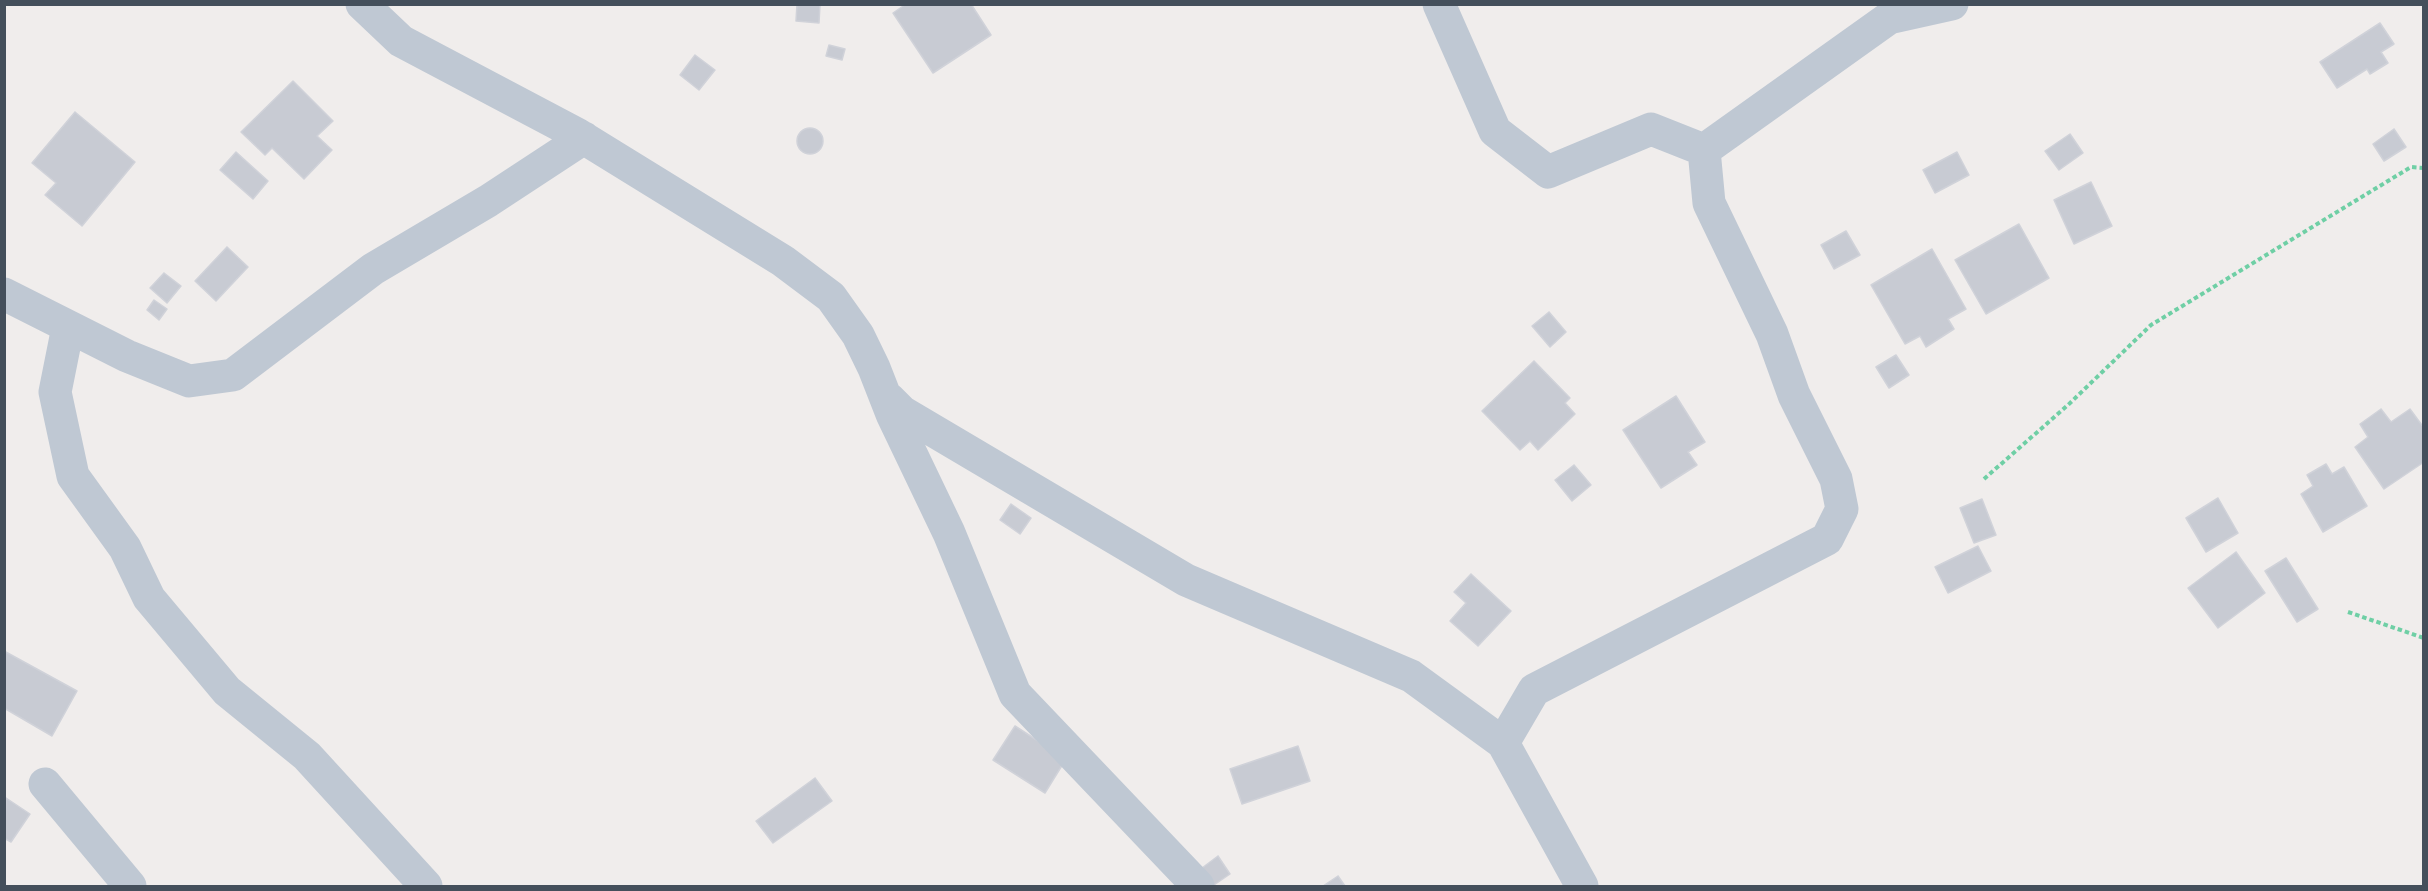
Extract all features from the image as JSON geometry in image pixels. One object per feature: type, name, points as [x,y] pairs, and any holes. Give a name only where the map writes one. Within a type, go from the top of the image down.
[{"type":"street","points":[[362,4],[401,40],[584,138],[817,284],[831,297],[858,334],[926,488],[949,532],[1015,694],[1198,886]]},
{"type":"street","points":[[1439,4],[1495,131],[1548,172],[1651,129],[1704,150]]},
{"type":"street","points":[[1704,150],[1889,18],[1952,4]]},
{"type":"street","points":[[4,294],[127,356],[189,381],[233,375],[373,269],[488,201],[584,138]]},
{"type":"street","points":[[1503,743],[1534,690],[1827,538],[1842,509],[1836,479],[1794,395],[1772,334],[1709,203],[1704,150]]},
{"type":"street","points":[[68,327],[55,392],[73,476],[125,548],[148,598],[227,691],[307,756],[426,886]]},
{"type":"street","points":[[884,394],[902,412],[1186,580],[1411,676],[1503,743],[1582,886]]},
{"type":"street","points":[[45,784],[130,886]]},
{"type":"path","points":[[1984,479],[2068,405],[2151,325],[2411,167],[2424,168]]},
{"type":"path","points":[[2348,612],[2424,638]]},
{"type":"building","points":[[797,4],[820,4],[819,23],[796,21]]},
{"type":"building","points":[[906,4],[971,4],[991,35],[933,73],[893,13]]},
{"type":"building","points":[[2380,23],[2394,44],[2381,52],[2388,63],[2370,74],[2367,69],[2337,88],[2320,62]]},
{"type":"building","points":[[829,45],[845,49],[842,60],[826,56]]},
{"type":"building","points":[[695,55],[715,70],[699,90],[680,75]]},
{"type":"building","points":[[293,81],[333,121],[317,136],[332,150],[304,179],[272,148],[265,155],[241,132]]},
{"type":"building","points":[[75,112],[135,162],[82,226],[45,195],[56,183],[32,163]]},
{"type":"building","points":[[810,128],[819,132],[823,141],[819,150],[810,154],[801,150],[797,141],[801,132]]},
{"type":"building","points":[[2394,129],[2406,147],[2384,161],[2373,144]]},
{"type":"building","points":[[2070,134],[2083,153],[2059,170],[2045,151]]},
{"type":"building","points":[[236,152],[268,181],[253,199],[220,170]]},
{"type":"building","points":[[1957,152],[1969,175],[1935,193],[1923,170]]},
{"type":"building","points":[[2091,182],[2112,226],[2074,244],[2054,200]]},
{"type":"building","points":[[2019,224],[2049,278],[1986,314],[1955,260]]},
{"type":"building","points":[[1846,231],[1860,255],[1834,269],[1821,245]]},
{"type":"building","points":[[227,247],[248,267],[216,301],[195,281]]},
{"type":"building","points":[[1932,249],[1966,309],[1948,319],[1954,329],[1926,347],[1920,336],[1905,344],[1871,285]]},
{"type":"building","points":[[164,273],[181,286],[167,303],[150,288]]},
{"type":"building","points":[[154,300],[167,309],[159,320],[147,310]]},
{"type":"building","points":[[1549,312],[1566,332],[1550,347],[1532,326]]},
{"type":"building","points":[[1896,355],[1909,375],[1889,388],[1876,367]]},
{"type":"building","points":[[1534,361],[1570,398],[1565,403],[1575,414],[1538,450],[1530,441],[1520,450],[1482,411]]},
{"type":"building","points":[[1676,396],[1705,442],[1688,452],[1697,465],[1661,488],[1623,430]]},
{"type":"building","points":[[2381,409],[2391,422],[2410,409],[2424,428],[2424,462],[2384,489],[2355,447],[2368,437],[2360,424]]},
{"type":"building","points":[[2326,464],[2332,474],[2344,467],[2367,506],[2323,532],[2301,494],[2313,486],[2307,475]]},
{"type":"building","points":[[1574,465],[1591,485],[1572,501],[1555,480]]},
{"type":"building","points":[[2218,498],[2238,533],[2206,552],[2186,518]]},
{"type":"building","points":[[1982,499],[1996,535],[1974,543],[1960,508]]},
{"type":"building","points":[[1011,504],[1031,518],[1020,534],[1000,520]]},
{"type":"building","points":[[1978,546],[1991,571],[1948,593],[1935,567]]},
{"type":"building","points":[[2236,552],[2265,593],[2218,628],[2188,588]]},
{"type":"building","points":[[2286,558],[2318,609],[2297,622],[2265,571]]},
{"type":"building","points":[[1471,574],[1511,611],[1478,646],[1450,621],[1466,603],[1454,592]]},
{"type":"building","points":[[4,651],[77,691],[52,736],[4,708]]},
{"type":"building","points":[[1015,726],[1066,759],[1045,793],[993,760]]},
{"type":"building","points":[[1298,746],[1310,781],[1242,804],[1230,769]]},
{"type":"building","points":[[815,778],[832,801],[773,843],[756,821]]},
{"type":"building","points":[[6,798],[30,814],[11,842],[4,838]]},
{"type":"building","points":[[1218,856],[1230,874],[1214,885],[1202,868]]},
{"type":"building","points":[[1338,876],[1345,886],[1323,886]]}]
